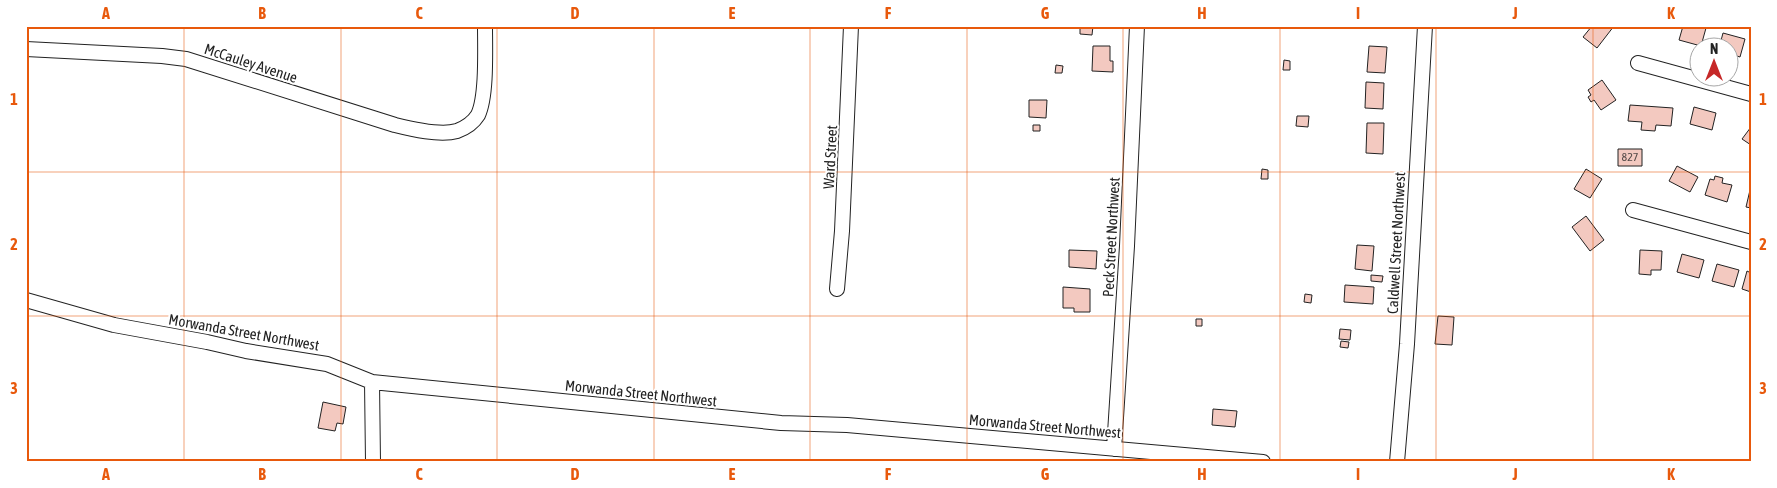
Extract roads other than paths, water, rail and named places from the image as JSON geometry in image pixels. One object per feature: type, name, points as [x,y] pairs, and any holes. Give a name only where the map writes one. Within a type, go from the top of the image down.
[{"type":"street","name":"McCauley Avenue","points":[[26,50],[162,56],[186,59],[395,125],[413,129],[447,132],[461,129],[473,121],[480,108],[483,92],[485,26]]},
{"type":"street","name":"Ward Street","points":[[837,289],[842,230],[851,26]]},
{"type":"street","name":"Peck Street Northwest","points":[[1114,449],[1127,246],[1137,26]]},
{"type":"street","name":"Caldwell Street Northwest","points":[[1397,462],[1407,344],[1425,26]]},
{"type":"street","points":[[1638,63],[1751,94]]},
{"type":"street","points":[[1633,210],[1751,242]]},
{"type":"street","name":"Morwanda Street Northwest","points":[[26,300],[114,325],[246,351],[326,364],[372,382],[781,423],[847,425],[1263,462]]},
{"type":"street","points":[[372,382],[373,462]]}]
